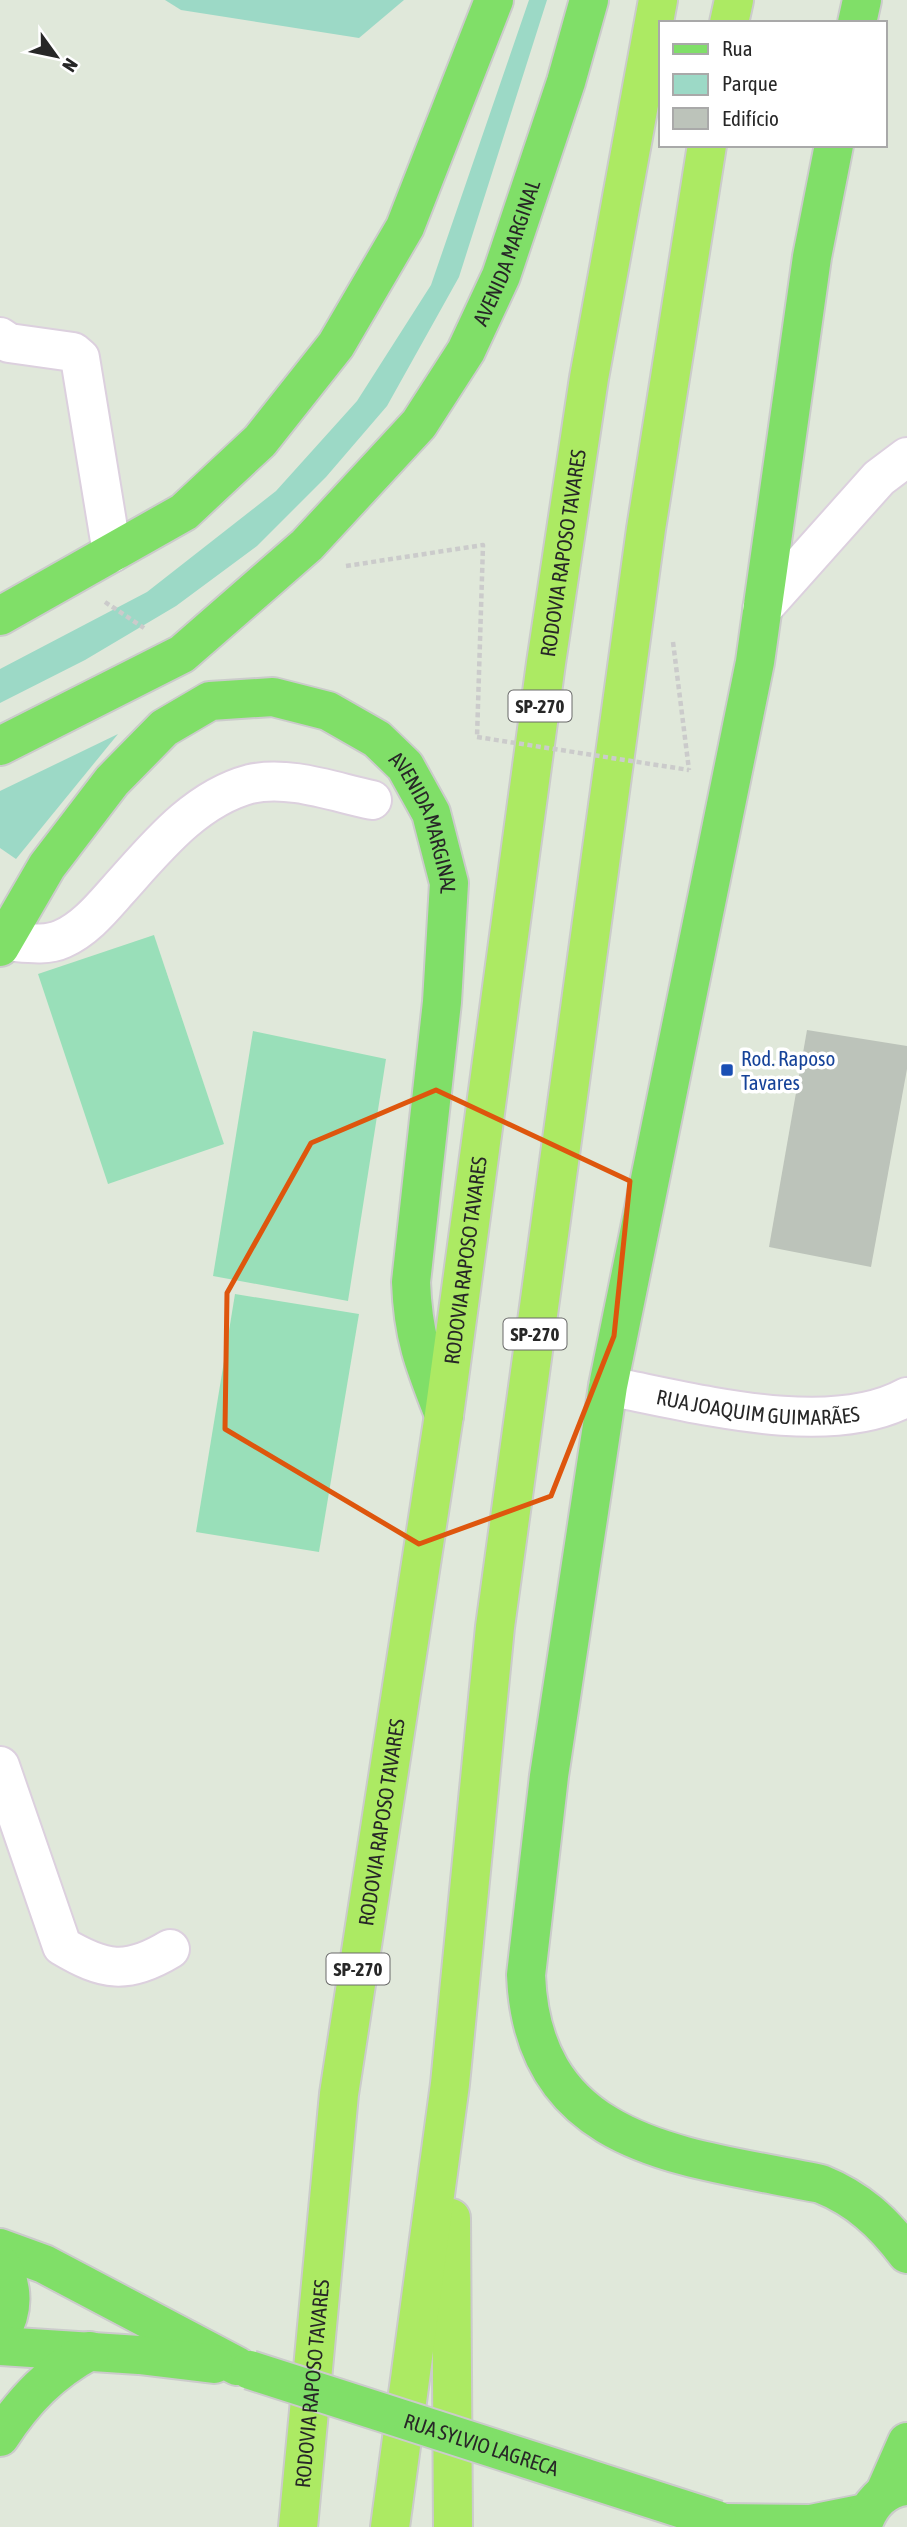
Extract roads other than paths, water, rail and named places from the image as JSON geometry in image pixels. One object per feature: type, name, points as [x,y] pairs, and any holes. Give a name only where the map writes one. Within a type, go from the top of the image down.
[{"type":"highway","name":"RODOVIA RAPOSO TAVARES","points":[[298,2527],[339,2094],[444,1415],[546,663],[587,392],[658,0]]},
{"type":"highway","points":[[729,21],[734,0]]},
{"type":"highway","name":"SP-270","points":[[390,2527],[450,2084],[497,1613],[646,529],[707,147]]},
{"type":"highway","points":[[450,2084],[453,2527]]},
{"type":"main road","points":[[0,616],[184,512],[260,441],[336,345],[405,227],[494,0]]},
{"type":"main road","name":"AVENIDA MARGINAL","points":[[0,746],[182,654],[307,545],[419,424],[466,351],[501,276],[566,82],[589,0]]},
{"type":"main road","points":[[857,21],[862,0]]},
{"type":"main road","points":[[834,147],[810,270],[755,662],[608,1386],[551,1764],[526,1975],[527,2003],[544,2059],[561,2086],[589,2113],[619,2132],[658,2150],[821,2183],[846,2194],[890,2231],[907,2254]]},
{"type":"main road","name":"AVENIDA MARGINAL","points":[[2,944],[47,866],[112,781],[163,728],[210,701],[273,697],[328,711],[377,739],[405,766],[431,813],[449,883],[442,1002],[411,1282],[413,1325],[423,1363],[444,1415]]},
{"type":"main road","points":[[0,2232],[44,2263]]},
{"type":"main road","name":"RUA SYLVIO LAGRECA","points":[[0,2248],[44,2263],[243,2368],[726,2523],[811,2524],[880,2504]]},
{"type":"main road","points":[[0,2264],[12,2299],[9,2316],[0,2334]]},
{"type":"main road","name":"RUA SYLVIO LAGRECA","points":[[0,2346],[90,2351],[243,2368]]},
{"type":"main road","points":[[0,2437],[35,2390],[66,2364],[90,2351]]},
{"type":"main road","points":[[880,2504],[907,2442]]},
{"type":"street","points":[[0,337],[9,342],[73,352],[80,358],[111,553]]},
{"type":"street","points":[[762,609],[879,478],[907,457]]},
{"type":"street","points":[[2,944],[49,943],[62,939],[94,917],[183,821],[229,792],[252,784],[289,782],[372,800]]},
{"type":"street","name":"RUA JOAQUIM GUIMARÃES","points":[[608,1386],[766,1415],[830,1416],[891,1406],[907,1397]]},
{"type":"street","points":[[0,1766],[62,1946],[87,1961],[117,1967],[145,1964],[170,1949]]},
{"type":"place","name":"Rod. Raposo Tavares","points":[[727,1070]]}]
